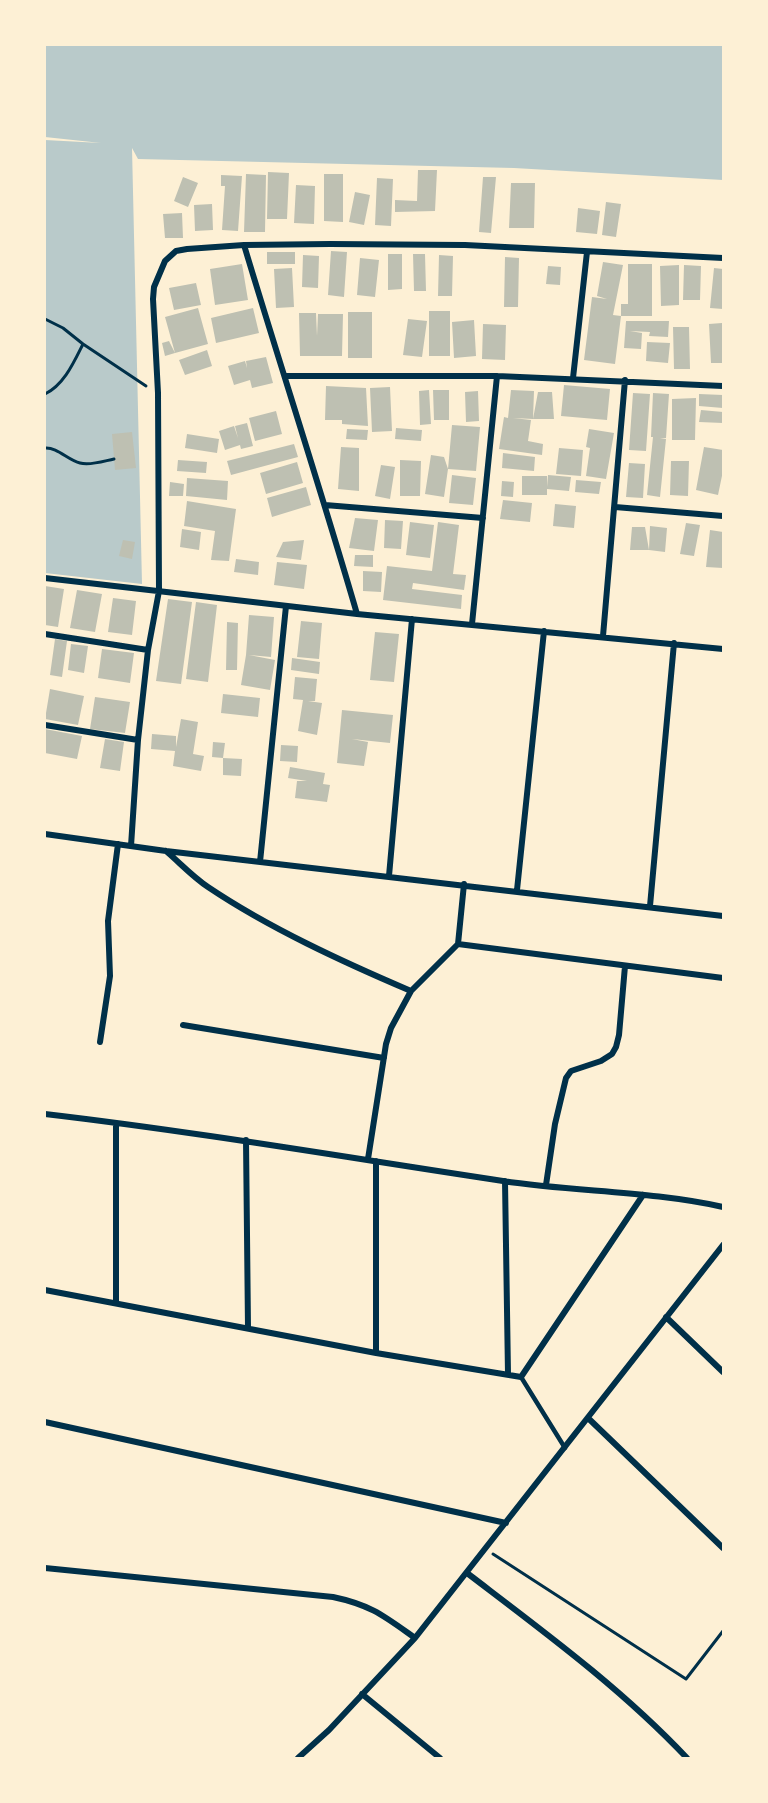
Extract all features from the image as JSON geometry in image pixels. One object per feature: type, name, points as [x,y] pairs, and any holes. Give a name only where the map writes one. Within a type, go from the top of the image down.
[{"type":"street","points":[[244,245],[258,297],[285,376],[357,614]]},
{"type":"street","points":[[131,846],[138,740],[148,650],[159,591],[158,393],[153,299],[154,287],[165,261],[176,251],[244,245],[465,245],[723,258]]},
{"type":"street","points":[[573,378],[587,252]]},
{"type":"street","points":[[285,376],[497,376],[723,386]]},
{"type":"street","points":[[472,624],[497,376]]},
{"type":"street","points":[[603,636],[625,380]]},
{"type":"street","points":[[325,506],[483,518]]},
{"type":"street","points":[[615,507],[723,516]]},
{"type":"street","points":[[45,578],[357,614],[723,649]]},
{"type":"street","points":[[261,862],[286,606]]},
{"type":"street","points":[[389,876],[412,619]]},
{"type":"street","points":[[517,890],[544,632]]},
{"type":"street","points":[[45,634],[148,650]]},
{"type":"street","points":[[650,906],[674,643]]},
{"type":"street","points":[[45,725],[138,740]]},
{"type":"street","points":[[45,834],[166,851],[517,890],[723,916]]},
{"type":"street","points":[[100,1042],[110,976],[108,921],[118,844]]},
{"type":"street","points":[[166,851],[206,886],[249,912],[357,968],[411,991]]},
{"type":"street","points":[[368,1159],[391,1028],[411,991],[458,944],[464,884]]},
{"type":"street","points":[[458,944],[723,978]]},
{"type":"street","points":[[546,1185],[555,1124],[566,1078],[571,1071],[601,1061],[612,1054],[616,1047],[625,966]]},
{"type":"street","points":[[183,1025],[384,1058]]},
{"type":"street","points":[[45,1114],[246,1140],[505,1181],[689,1200],[723,1207]]},
{"type":"street","points":[[116,1123],[116,1303]]},
{"type":"street","points":[[246,1140],[248,1328]]},
{"type":"street","points":[[376,1161],[376,1353]]},
{"type":"street","points":[[505,1181],[508,1374]]},
{"type":"street","points":[[45,1290],[376,1353],[521,1377],[643,1195]]},
{"type":"street","points":[[298,1758],[329,1730],[415,1638],[723,1245]]},
{"type":"street","points":[[666,1317],[723,1372]]},
{"type":"street","points":[[588,1418],[723,1548]]},
{"type":"street","points":[[45,1422],[506,1523]]},
{"type":"street","points":[[45,1568],[333,1597],[373,1609],[415,1638]]},
{"type":"street","points":[[467,1573],[612,1686],[653,1722],[687,1758]]},
{"type":"street","points":[[362,1694],[440,1758]]},
{"type":"lane","points":[[521,1377],[565,1448]]},
{"type":"path","points":[[45,319],[63,328],[83,344],[158,393]]},
{"type":"path","points":[[45,394],[54,390],[71,368],[83,344]]},
{"type":"path","points":[[45,448],[51,448],[66,458],[83,464],[114,459]]},
{"type":"path","points":[[486,1550],[686,1679],[723,1631]]},
{"type":"shaded area","points":[[45,45],[723,45],[723,180],[514,168],[138,159],[132,148],[142,584],[45,573],[45,140],[101,143],[45,137]]},
{"type":"building","points":[[418,170],[437,170],[435,211],[395,212],[395,200],[417,201]]},
{"type":"building","points":[[268,172],[289,173],[287,219],[267,219]]},
{"type":"building","points":[[246,174],[266,175],[265,232],[244,232]]},
{"type":"building","points":[[324,174],[343,174],[343,222],[324,221]]},
{"type":"building","points":[[221,175],[242,176],[238,231],[222,230],[225,186],[221,186]]},
{"type":"building","points":[[183,177],[198,183],[188,207],[174,201]]},
{"type":"building","points":[[483,177],[496,177],[491,233],[479,232]]},
{"type":"building","points":[[377,178],[393,179],[391,226],[375,225]]},
{"type":"building","points":[[511,183],[535,183],[534,228],[509,228]]},
{"type":"building","points":[[296,185],[315,186],[314,224],[294,223]]},
{"type":"building","points":[[355,192],[370,195],[364,225],[349,222]]},
{"type":"building","points":[[606,202],[621,204],[616,237],[602,235]]},
{"type":"building","points":[[212,204],[213,230],[195,231],[194,205]]},
{"type":"building","points":[[578,208],[600,211],[597,234],[576,232]]},
{"type":"building","points":[[182,213],[183,238],[165,238],[163,214]]},
{"type":"building","points":[[331,251],[347,252],[344,297],[328,295]]},
{"type":"building","points":[[267,252],[295,252],[295,264],[267,264]]},
{"type":"building","points":[[388,254],[402,254],[402,289],[388,290]]},
{"type":"building","points":[[413,254],[425,254],[426,291],[414,291]]},
{"type":"building","points":[[303,255],[319,256],[318,288],[302,287]]},
{"type":"building","points":[[439,255],[453,256],[452,296],[438,296]]},
{"type":"building","points":[[505,257],[519,258],[518,307],[504,307]]},
{"type":"building","points":[[360,258],[379,260],[375,297],[357,295]]},
{"type":"building","points":[[603,262],[623,265],[613,315],[621,316],[615,364],[584,360],[592,297],[607,299],[597,296]]},
{"type":"building","points":[[242,264],[248,300],[215,305],[210,269]]},
{"type":"building","points":[[628,264],[652,264],[652,316],[621,316],[621,304],[628,304]]},
{"type":"building","points":[[679,265],[679,305],[661,306],[660,266]]},
{"type":"building","points":[[684,265],[701,266],[700,300],[683,300]]},
{"type":"building","points":[[548,266],[561,267],[560,285],[546,284]]},
{"type":"building","points":[[292,268],[294,307],[276,308],[274,269]]},
{"type":"building","points":[[714,268],[723,269],[723,309],[710,308]]},
{"type":"building","points":[[196,283],[201,305],[174,310],[169,288]]},
{"type":"building","points":[[198,308],[208,344],[175,353],[165,317]]},
{"type":"building","points":[[253,308],[259,333],[216,343],[211,318]]},
{"type":"building","points":[[429,311],[450,311],[450,356],[429,356]]},
{"type":"building","points":[[348,312],[372,312],[372,358],[348,358]]},
{"type":"building","points":[[299,313],[316,313],[317,336],[318,314],[343,314],[342,356],[300,356]]},
{"type":"building","points":[[408,319],[427,321],[422,357],[403,355]]},
{"type":"building","points":[[474,320],[476,356],[454,358],[452,322]]},
{"type":"building","points":[[626,321],[669,321],[668,337],[649,336],[650,332],[630,331],[642,333],[641,349],[624,348]]},
{"type":"building","points":[[722,323],[723,363],[711,363],[709,324]]},
{"type":"building","points":[[483,324],[506,325],[505,360],[482,359]]},
{"type":"building","points":[[673,327],[689,327],[690,369],[674,369]]},
{"type":"building","points":[[169,341],[175,353],[165,356],[162,343]]},
{"type":"building","points":[[647,342],[670,343],[668,363],[646,361]]},
{"type":"building","points":[[207,350],[212,366],[185,375],[179,360]]},
{"type":"building","points":[[266,357],[273,383],[252,388],[250,380],[234,385],[228,366],[245,361],[247,368],[246,361]]},
{"type":"building","points":[[564,385],[610,389],[607,420],[561,416]]},
{"type":"building","points":[[326,386],[366,388],[368,426],[342,424],[342,420],[325,420]]},
{"type":"building","points":[[390,387],[392,431],[372,432],[370,388]]},
{"type":"building","points":[[429,390],[431,424],[420,425],[419,391]]},
{"type":"building","points":[[433,390],[449,390],[449,420],[434,420]]},
{"type":"building","points":[[511,390],[534,391],[533,419],[513,418],[531,420],[528,441],[543,444],[542,455],[499,449],[504,417],[508,418]]},
{"type":"building","points":[[478,391],[479,421],[466,422],[465,392]]},
{"type":"building","points":[[538,392],[552,392],[554,419],[533,419]]},
{"type":"building","points":[[633,393],[650,394],[646,451],[629,450]]},
{"type":"building","points":[[653,393],[669,394],[666,438],[660,438],[666,439],[660,497],[647,495],[653,437],[651,437]]},
{"type":"building","points":[[699,394],[723,395],[723,408],[699,406]]},
{"type":"building","points":[[696,398],[695,440],[672,440],[672,399]]},
{"type":"building","points":[[701,410],[723,412],[723,423],[699,422]]},
{"type":"building","points":[[276,411],[282,434],[255,441],[249,418]]},
{"type":"building","points":[[247,423],[253,446],[241,449],[240,445],[225,450],[219,431],[234,426],[238,438],[235,426]]},
{"type":"building","points":[[452,425],[480,427],[476,471],[448,469]]},
{"type":"building","points":[[396,428],[422,430],[421,441],[395,439]]},
{"type":"building","points":[[347,429],[368,430],[367,440],[346,439]]},
{"type":"building","points":[[589,429],[614,433],[606,479],[586,476],[590,448],[586,447]]},
{"type":"building","points":[[132,432],[136,468],[115,470],[112,434]]},
{"type":"building","points":[[187,434],[219,439],[217,453],[185,448]]},
{"type":"building","points":[[294,444],[298,457],[231,475],[227,461]]},
{"type":"building","points":[[341,447],[359,448],[359,491],[338,489]]},
{"type":"building","points":[[704,447],[723,450],[723,471],[718,495],[696,490]]},
{"type":"building","points":[[559,448],[583,450],[581,476],[556,474]]},
{"type":"building","points":[[503,453],[535,457],[534,471],[502,468]]},
{"type":"building","points":[[431,455],[444,457],[448,469],[444,497],[425,494]]},
{"type":"building","points":[[178,460],[207,462],[206,473],[177,471]]},
{"type":"building","points":[[400,460],[421,461],[420,496],[400,496]]},
{"type":"building","points":[[671,461],[689,461],[688,496],[670,495]]},
{"type":"building","points":[[297,462],[303,483],[266,494],[260,473]]},
{"type":"building","points":[[629,463],[645,464],[643,498],[626,497]]},
{"type":"building","points":[[381,465],[395,467],[390,499],[375,496]]},
{"type":"building","points":[[452,475],[476,478],[473,505],[449,503]]},
{"type":"building","points":[[548,475],[571,477],[569,491],[547,489],[547,495],[522,495],[522,476],[547,476],[547,487]]},
{"type":"building","points":[[187,478],[228,481],[227,500],[186,496]]},
{"type":"building","points":[[576,480],[601,482],[599,494],[575,492]]},
{"type":"building","points":[[502,481],[514,482],[513,497],[501,496]]},
{"type":"building","points":[[170,482],[184,484],[183,496],[169,496]]},
{"type":"building","points":[[306,487],[311,505],[272,517],[267,498]]},
{"type":"building","points":[[503,500],[532,503],[530,522],[500,519]]},
{"type":"building","points":[[187,501],[236,509],[229,561],[211,560],[215,531],[184,526]]},
{"type":"building","points":[[555,504],[576,506],[574,528],[553,526]]},
{"type":"building","points":[[355,518],[378,520],[374,551],[349,548]]},
{"type":"building","points":[[385,520],[403,521],[401,549],[384,548]]},
{"type":"building","points":[[410,522],[434,525],[430,558],[406,555]]},
{"type":"building","points":[[438,522],[459,525],[453,574],[466,575],[464,590],[413,583],[412,589],[462,595],[461,609],[383,600],[387,566],[432,571]]},
{"type":"building","points":[[686,523],[700,525],[694,556],[680,554]]},
{"type":"building","points":[[650,526],[667,528],[665,552],[649,550]]},
{"type":"building","points":[[632,527],[645,527],[649,550],[630,550]]},
{"type":"building","points":[[182,529],[201,532],[199,550],[180,547]]},
{"type":"building","points":[[710,530],[723,532],[723,568],[706,567]]},
{"type":"building","points":[[123,540],[135,542],[132,559],[119,556]]},
{"type":"building","points":[[304,540],[301,560],[276,557],[283,542]]},
{"type":"building","points":[[355,555],[373,555],[373,567],[354,566]]},
{"type":"building","points":[[236,559],[259,562],[258,575],[234,572]]},
{"type":"building","points":[[277,562],[307,565],[304,589],[274,585]]},
{"type":"building","points":[[363,571],[382,572],[381,592],[363,591]]},
{"type":"building","points":[[45,586],[64,589],[58,627],[45,625]]},
{"type":"building","points":[[77,590],[102,594],[95,632],[70,628]]},
{"type":"building","points":[[113,598],[136,601],[132,635],[108,632]]},
{"type":"building","points":[[168,599],[192,602],[181,684],[156,681]]},
{"type":"building","points":[[196,602],[217,605],[208,682],[186,679]]},
{"type":"building","points":[[249,615],[274,617],[271,657],[249,655],[275,660],[270,690],[241,685]]},
{"type":"building","points":[[301,621],[322,623],[319,659],[297,657]]},
{"type":"building","points":[[227,622],[238,623],[237,670],[226,670]]},
{"type":"building","points":[[375,632],[399,634],[394,682],[370,680]]},
{"type":"building","points":[[55,639],[67,641],[62,677],[50,675]]},
{"type":"building","points":[[71,644],[88,646],[84,673],[68,670]]},
{"type":"building","points":[[102,649],[134,653],[130,683],[98,678]]},
{"type":"building","points":[[292,658],[320,662],[319,674],[291,670]]},
{"type":"building","points":[[295,677],[317,679],[315,701],[308,701],[322,703],[317,735],[298,731],[303,700],[293,699]]},
{"type":"building","points":[[50,689],[84,696],[78,725],[45,719]]},
{"type":"building","points":[[223,694],[260,698],[258,717],[221,713]]},
{"type":"building","points":[[95,697],[130,702],[125,733],[90,729]]},
{"type":"building","points":[[342,710],[393,715],[390,743],[352,739],[368,742],[364,766],[337,763]]},
{"type":"building","points":[[181,719],[198,722],[193,754],[204,756],[201,771],[173,766],[175,751],[151,749],[152,734],[176,736],[176,747]]},
{"type":"building","points":[[45,729],[82,736],[77,759],[45,753]]},
{"type":"building","points":[[105,739],[124,742],[120,771],[100,768]]},
{"type":"building","points":[[213,742],[225,743],[223,758],[212,757]]},
{"type":"building","points":[[281,745],[298,746],[297,762],[280,761]]},
{"type":"building","points":[[223,758],[242,759],[241,776],[223,775]]},
{"type":"building","points":[[290,767],[325,773],[323,784],[330,785],[327,802],[295,798],[297,781],[307,781],[288,778]]}]
